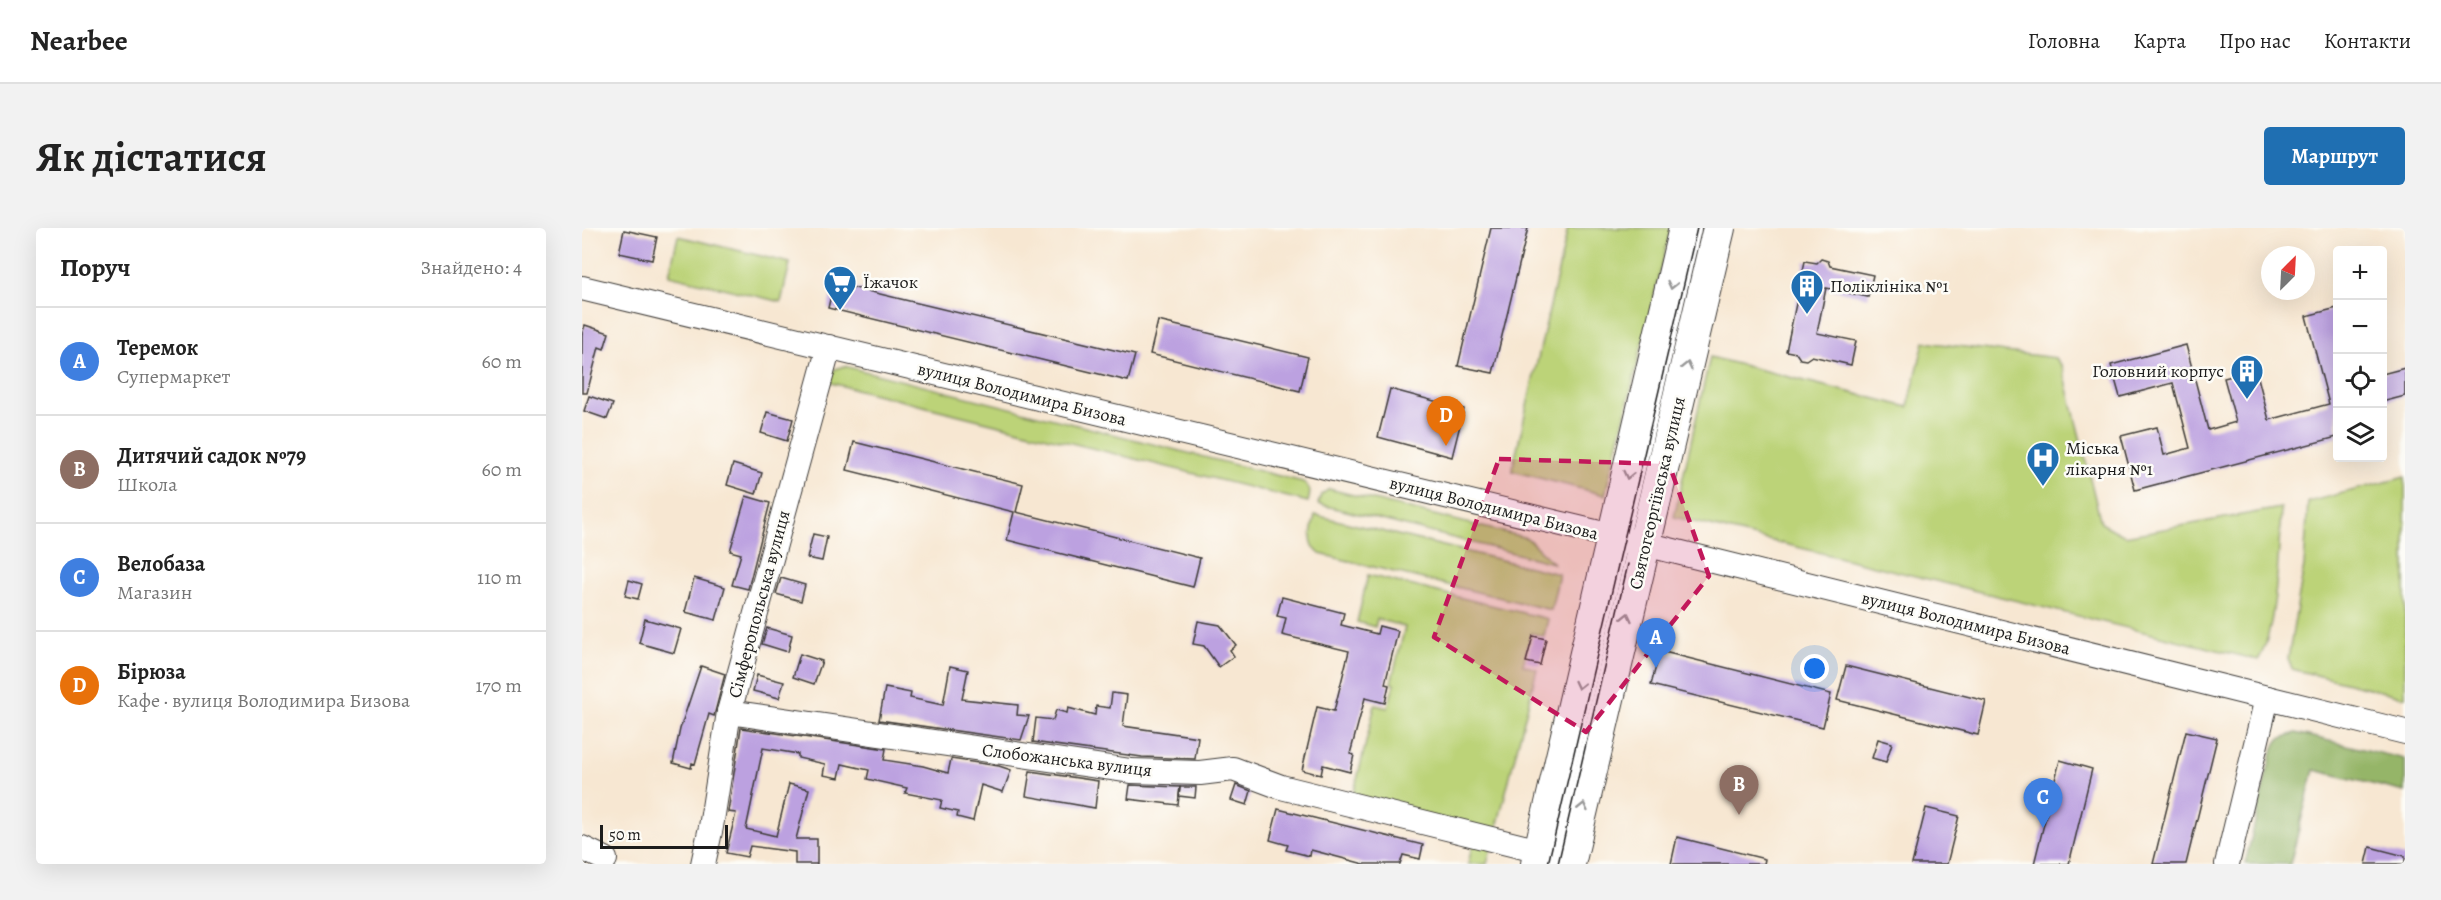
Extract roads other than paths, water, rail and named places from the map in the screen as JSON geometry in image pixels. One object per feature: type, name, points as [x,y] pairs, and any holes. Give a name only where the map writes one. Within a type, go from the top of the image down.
[{"type":"main road","name":"Святогеоргіївська вулиця","points":[[1538,858],[1685,228]]},
{"type":"main road","name":"Святогеоргіївська вулиця","points":[[1569,864],[1719,228]]},
{"type":"street","name":"вулиця Володимира Бизова","points":[[582,288],[1645,544],[2405,732]]},
{"type":"street","name":"Сімферопольська вулиця","points":[[703,864],[729,712],[829,347]]},
{"type":"street","points":[[2227,864],[2267,698]]},
{"type":"street","name":"Слобожанська вулиця","points":[[729,712],[1131,771],[1200,773],[1233,770],[1281,787],[1538,858]]},
{"type":"street","points":[[582,848],[604,859]]},
{"type":"tram line","points":[[1548,864],[1697,228]]},
{"type":"tram line","points":[[1558,864],[1628,564]]},
{"type":"place","name":"Їжачок","points":[[840,311]]},
{"type":"place","name":"Поліклініка №1","points":[[1807,315]]},
{"type":"place","name":"Головний корпус","points":[[2247,400]]},
{"type":"place","name":"Бірюза","points":[[1446,446]]},
{"type":"place","name":"Міська лікарня №1","points":[[2043,487]]},
{"type":"place","name":"Теремок","points":[[1656,668]]},
{"type":"place","name":"Дитячий садок №79","points":[[1739,815]]},
{"type":"place","name":"Велобаза","points":[[2043,828]]}]
